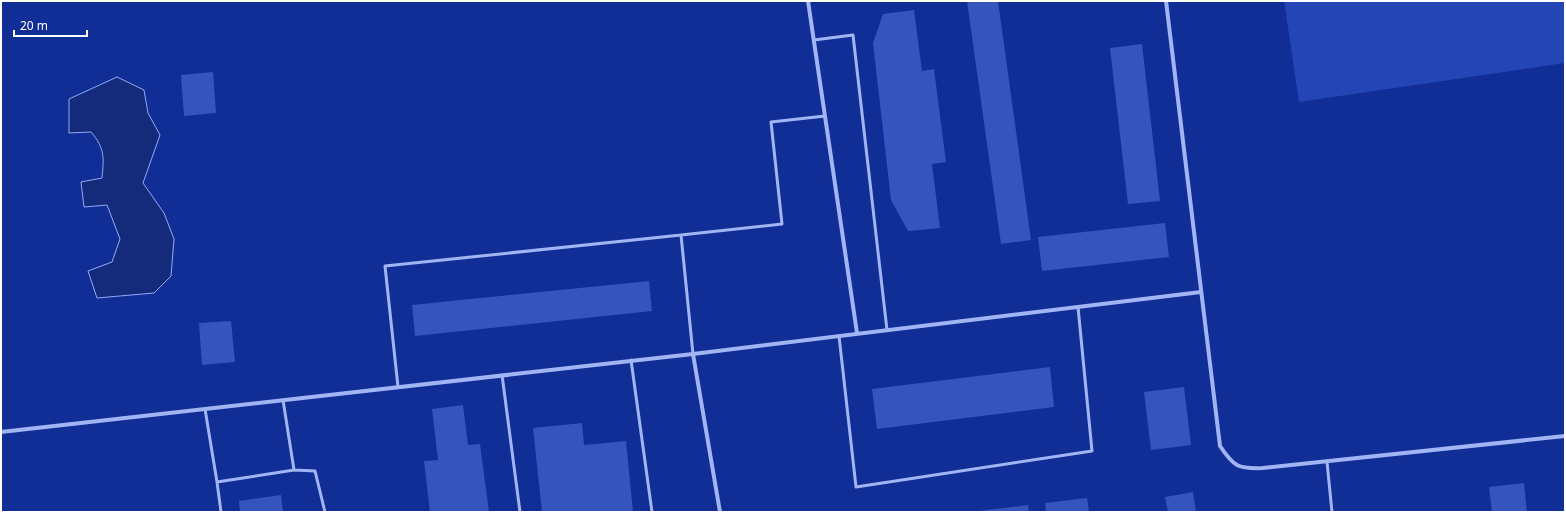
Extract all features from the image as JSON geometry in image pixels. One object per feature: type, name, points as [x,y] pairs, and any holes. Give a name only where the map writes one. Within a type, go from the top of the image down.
[{"type":"street","points":[[808,1],[857,334]]},
{"type":"street","points":[[1166,1],[1220,446],[1230,462],[1245,469],[1326,462],[1565,436]]},
{"type":"street","points":[[1,432],[693,354],[1201,292]]},
{"type":"street","points":[[693,354],[720,512]]},
{"type":"lane","points":[[814,40],[853,35],[887,330]]},
{"type":"lane","points":[[398,387],[385,266],[681,236],[782,224],[771,122],[825,116]]},
{"type":"lane","points":[[681,236],[693,354]]},
{"type":"lane","points":[[839,336],[856,487],[1092,451],[1078,307]]},
{"type":"lane","points":[[631,360],[652,512]]},
{"type":"lane","points":[[502,375],[520,512]]},
{"type":"lane","points":[[283,400],[294,470]]},
{"type":"lane","points":[[205,409],[217,482],[220,512]]},
{"type":"lane","points":[[1326,462],[1332,512]]},
{"type":"lane","points":[[217,482],[294,470],[315,472],[325,512]]},
{"type":"shaded area","points":[[1284,1],[1565,1],[1565,63],[1299,102]]},
{"type":"shaded area","points":[[117,77],[144,90],[148,113],[160,135],[143,183],[164,213],[174,239],[171,276],[154,293],[97,298],[88,271],[112,262],[120,239],[107,205],[84,207],[81,182],[102,178],[103,159],[99,143],[91,132],[69,133],[69,99]]},
{"type":"building","points":[[967,1],[998,1],[1031,240],[1001,244]]},
{"type":"building","points":[[914,10],[922,71],[934,69],[946,162],[932,164],[940,228],[908,231],[891,200],[873,43],[883,14]]},
{"type":"building","points":[[1142,44],[1160,201],[1128,204],[1110,48]]},
{"type":"building","points":[[213,72],[216,113],[184,116],[181,75]]},
{"type":"building","points":[[1165,223],[1169,257],[1042,271],[1038,237]]},
{"type":"building","points":[[649,281],[652,311],[415,336],[412,305]]},
{"type":"building","points":[[231,321],[235,362],[202,365],[199,323]]},
{"type":"building","points":[[1050,367],[1054,407],[877,429],[872,389]]},
{"type":"building","points":[[1184,387],[1191,445],[1151,450],[1144,392]]},
{"type":"building","points":[[463,405],[468,445],[480,444],[489,512],[430,512],[424,461],[438,460],[432,409]]},
{"type":"building","points":[[582,423],[584,445],[626,441],[633,512],[542,512],[533,428]]},
{"type":"building","points":[[1524,483],[1527,512],[1492,512],[1489,487]]},
{"type":"building","points":[[1193,492],[1196,512],[1168,512],[1165,497]]},
{"type":"building","points":[[281,495],[283,512],[240,512],[239,501]]},
{"type":"building","points":[[1087,498],[1089,512],[1046,512],[1045,503]]},
{"type":"building","points":[[1028,505],[1029,512],[978,512],[978,511]]}]
